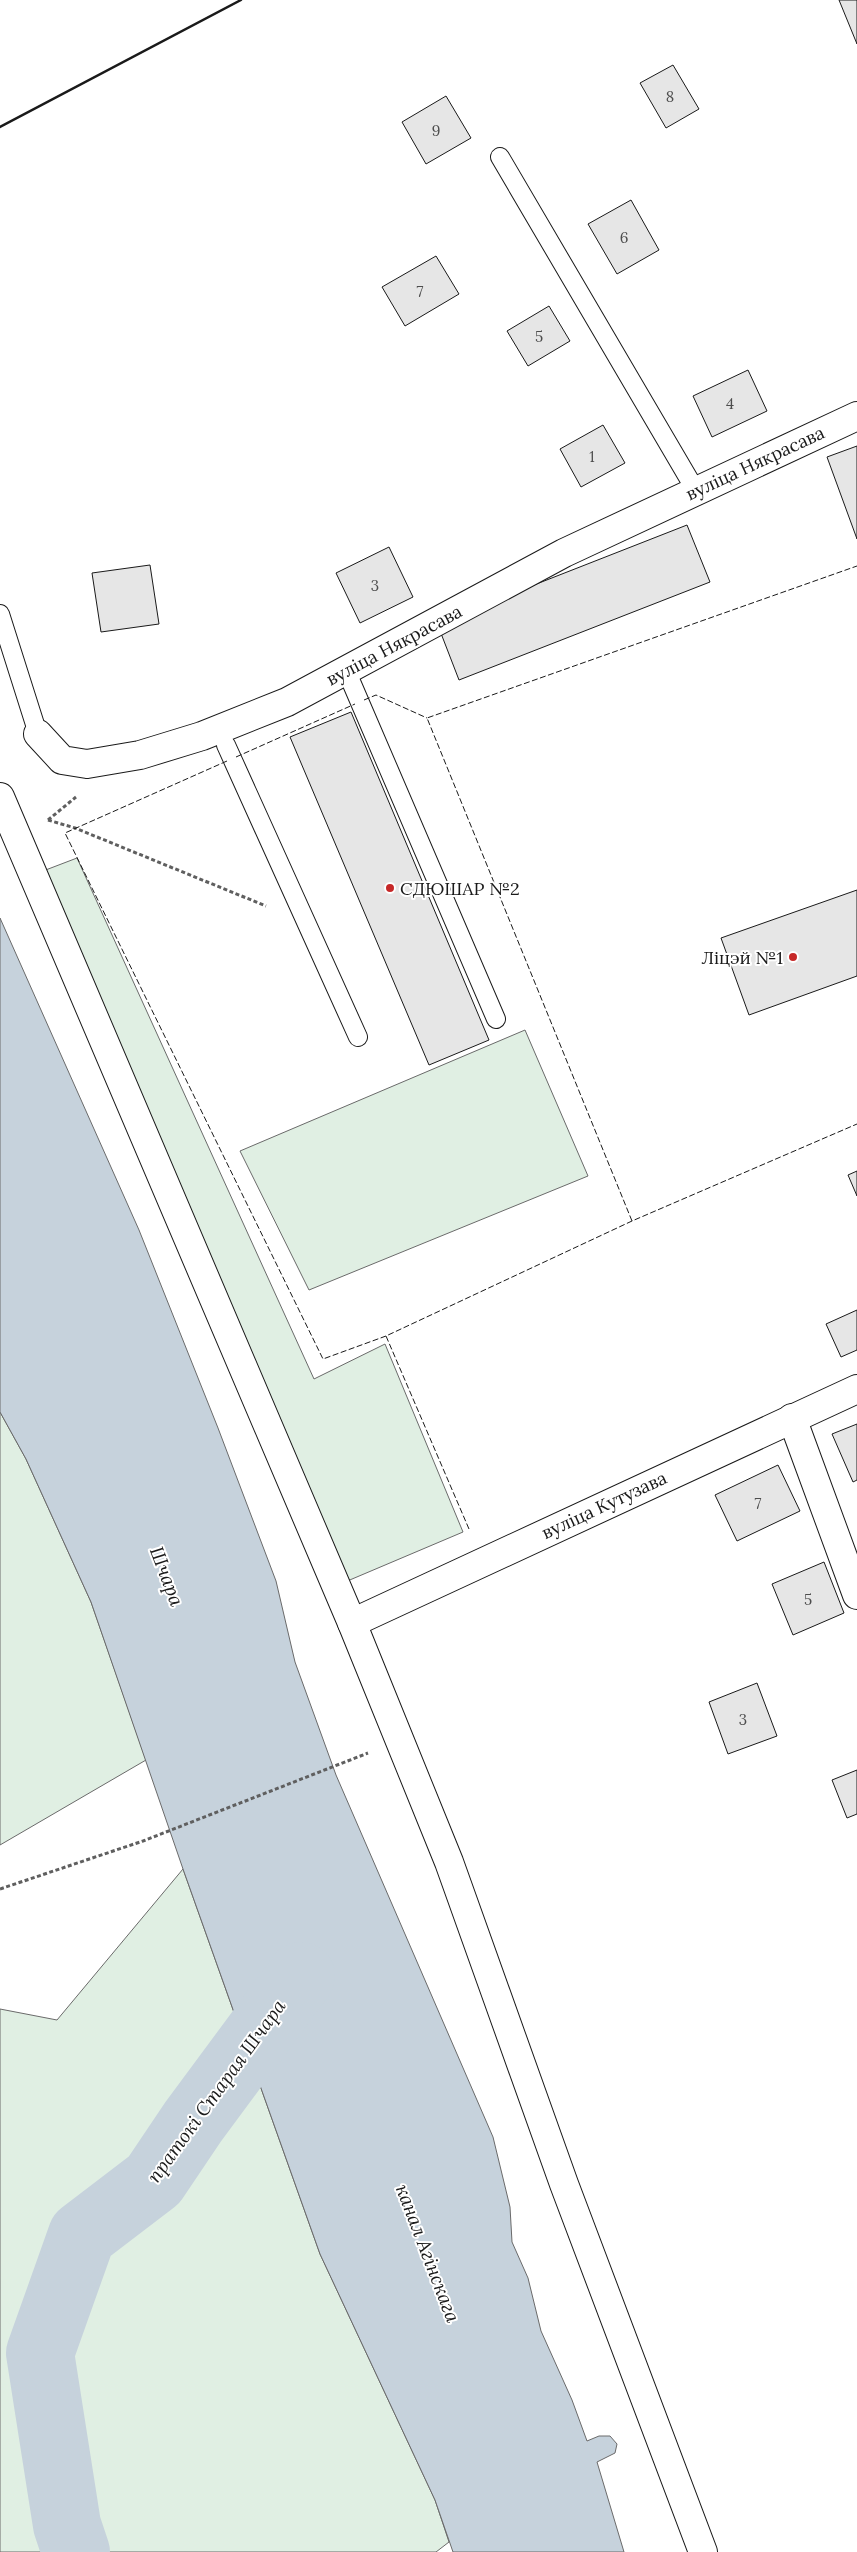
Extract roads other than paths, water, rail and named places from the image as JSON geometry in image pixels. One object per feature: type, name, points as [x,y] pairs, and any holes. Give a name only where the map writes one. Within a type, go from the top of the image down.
[{"type":"street","name":"вуліца Някрасава","points":[[38,734],[62,760],[87,764],[140,754],[202,736],[287,702],[564,553],[857,416]]},
{"type":"street","points":[[0,797],[352,1623],[449,1862],[564,2184],[703,2552]]},
{"type":"street","name":"вуліца Кутузава","points":[[352,1623],[857,1388]]},
{"type":"street","points":[[792,1418],[857,1595]]},
{"type":"lane","points":[[500,157],[696,491]]},
{"type":"lane","name":"вуліца Някрасава","points":[[0,614],[38,734]]},
{"type":"lane","points":[[346,670],[496,1018]]},
{"type":"lane","points":[[226,745],[358,1037]]},
{"type":"water","points":[[0,918],[139,1230],[218,1428],[276,1581],[295,1662],[336,1775],[493,2137],[510,2207],[512,2242],[528,2278],[541,2331],[572,2400],[587,2441],[599,2436],[610,2436],[617,2444],[615,2453],[597,2462],[624,2552],[453,2552],[435,2500],[320,2254],[183,1869],[91,1602],[26,1459],[0,1412]]},
{"type":"waterway","name":"пратокі Старая Шчара","points":[[76,2552],[67,2525],[40,2353],[82,2235],[154,2180],[193,2122],[301,1976]]},
{"type":"place","name":"СДЮШАР №2","points":[[390,888]]},
{"type":"place","name":"Ліцэй №1","points":[[793,957]]},
{"type":"water label","name":"Шчара","points":[[167,1576]]},
{"type":"water label","name":"канал Агінскага","points":[[428,2253]]}]
